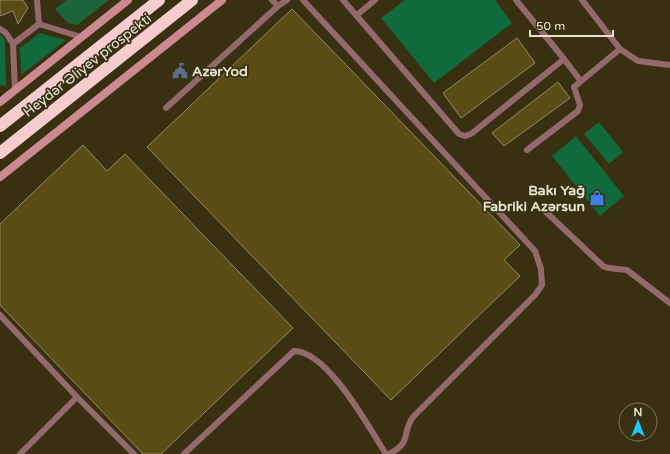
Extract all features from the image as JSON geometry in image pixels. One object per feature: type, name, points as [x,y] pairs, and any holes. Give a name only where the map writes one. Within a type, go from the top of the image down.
[{"type":"highway","name":"Heydər Əliyev prospekti","points":[[0,126],[159,0]]},
{"type":"highway","name":"Heydər Əliyev prospekti","points":[[0,153],[192,0]]},
{"type":"main road","points":[[2,98],[16,90],[128,0]]},
{"type":"main road","points":[[0,176],[222,0]]},
{"type":"lane","points":[[37,0],[39,24]]},
{"type":"lane","points":[[272,0],[278,6]]},
{"type":"lane","points":[[166,108],[286,0]]},
{"type":"lane","points":[[303,0],[535,252],[541,269],[542,285],[535,295],[413,417],[408,423],[407,437],[403,444],[389,454]]},
{"type":"lane","points":[[343,0],[459,134],[465,136],[471,134],[564,58]]},
{"type":"lane","points":[[357,15],[375,0]]},
{"type":"lane","points":[[516,0],[564,58],[580,80]]},
{"type":"lane","points":[[582,0],[620,49],[638,61],[670,65]]},
{"type":"lane","points":[[39,24],[81,37]]},
{"type":"lane","points":[[13,44],[39,24]]},
{"type":"lane","points":[[0,29],[6,33],[13,44],[16,90]]},
{"type":"lane","points":[[527,150],[578,111],[580,105],[574,87],[580,80],[620,49]]},
{"type":"lane","points":[[546,212],[603,266],[609,269],[618,268],[627,270],[668,303],[670,303]]},
{"type":"lane","points":[[0,315],[77,397],[134,454]]},
{"type":"lane","points":[[184,454],[294,351],[299,351],[323,366],[346,392],[386,454]]},
{"type":"lane","points":[[20,454],[77,397]]},
{"type":"green space","points":[[67,0],[109,0],[77,25],[68,23],[55,9]]},
{"type":"green space","points":[[405,0],[495,0],[512,23],[434,83],[381,18]]},
{"type":"green space","points":[[40,33],[66,40],[21,75],[20,48]]},
{"type":"green space","points":[[0,34],[5,40],[6,86],[0,85]]},
{"type":"green space","points":[[599,122],[623,152],[609,164],[584,134]]},
{"type":"green space","points":[[576,136],[624,196],[600,216],[552,156]]},
{"type":"building","points":[[0,0],[23,0],[28,8],[18,24],[13,11],[0,16]]},
{"type":"building","points":[[292,9],[520,245],[504,260],[520,276],[391,400],[147,147]]},
{"type":"building","points":[[517,38],[535,63],[461,118],[443,93]]},
{"type":"building","points":[[558,82],[570,98],[504,146],[492,133]]},
{"type":"building","points":[[83,145],[107,171],[125,154],[293,328],[161,454],[143,454],[0,305],[0,224]]},
{"type":"place","name":"AzərYod","points":[[180,71]]},
{"type":"place","name":"Bakı Yağ Fabriki Azərsun","points":[[597,198]]}]
